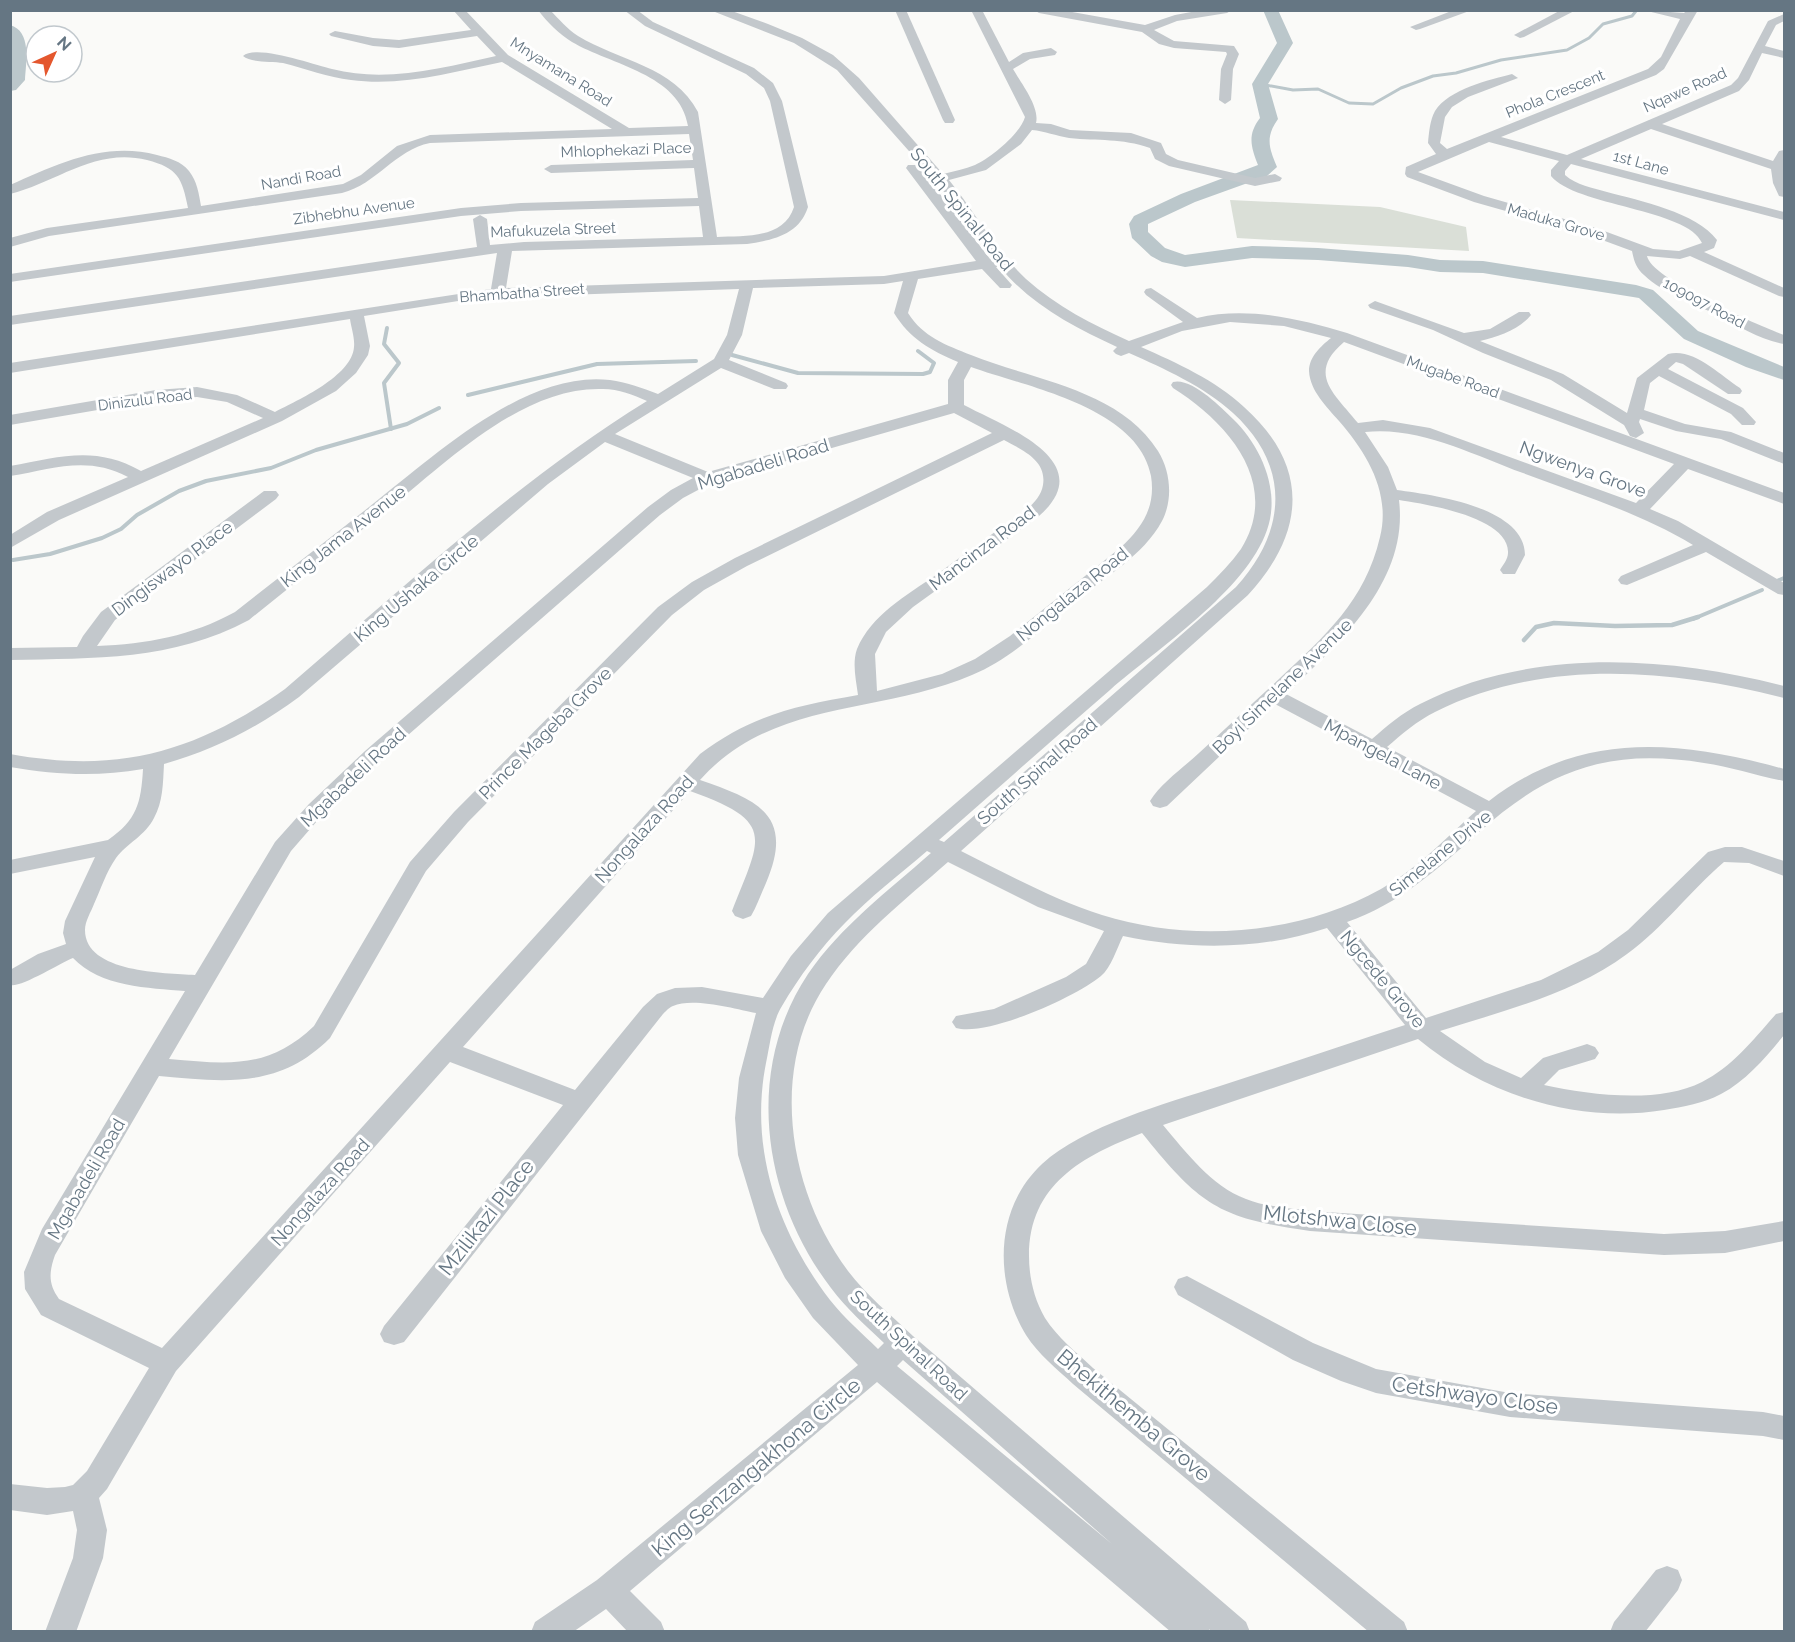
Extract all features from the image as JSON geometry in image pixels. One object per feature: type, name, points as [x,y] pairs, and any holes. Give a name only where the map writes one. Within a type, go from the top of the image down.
[{"type":"street","name":"Mnyamana Road","points":[[458,10],[477,33],[504,58],[626,132]]},
{"type":"street","points":[[543,10],[572,38],[677,89],[690,104],[701,164],[711,242]]},
{"type":"street","name":"Mafukuzela Street","points":[[10,321],[484,250],[747,240],[770,236],[788,228],[800,213],[800,202],[773,92],[765,81],[750,71],[649,24],[629,10]]},
{"type":"street","name":"South Spinal Road","points":[[707,10],[793,49],[817,63],[839,82],[934,181]]},
{"type":"street","name":"South Spinal Road","points":[[715,10],[742,19],[831,58],[851,76],[934,181],[1023,300],[1056,322],[1122,350],[1177,369],[1218,393],[1262,436],[1280,468],[1284,513],[1276,544],[1263,568],[1242,591],[854,933],[835,954],[799,1011],[784,1054],[781,1089],[780,1121],[784,1155],[797,1201],[815,1242],[839,1278],[867,1310],[903,1344],[1235,1632]]},
{"type":"street","points":[[900,10],[949,120]]},
{"type":"street","points":[[934,181],[981,167],[1016,141],[1028,126],[1031,117],[976,10]]},
{"type":"street","points":[[1048,11],[1146,29],[1174,18],[1227,10]]},
{"type":"street","points":[[1416,27],[1467,10]]},
{"type":"street","points":[[1520,35],[1571,10]]},
{"type":"street","points":[[1648,10],[1690,14]]},
{"type":"street","name":"Phola Crescent","points":[[1420,178],[1411,170],[1661,66],[1690,14]]},
{"type":"street","name":"Nqawe Road","points":[[1567,160],[1735,88],[1743,80],[1767,30],[1772,23],[1785,17]]},
{"type":"street","points":[[1146,29],[1153,37],[1166,42],[1224,47],[1233,51],[1227,69],[1225,100]]},
{"type":"street","points":[[335,34],[373,42],[399,44],[477,33]]},
{"type":"street","points":[[1759,48],[1785,55]]},
{"type":"street","points":[[1007,68],[1027,56],[1051,52]]},
{"type":"street","points":[[249,56],[273,56],[350,77],[374,78],[414,75],[504,58]]},
{"type":"street","points":[[1447,154],[1434,143],[1437,125],[1444,107],[1462,97],[1512,78]]},
{"type":"street","points":[[1650,124],[1777,166]]},
{"type":"street","points":[[1028,126],[1051,128],[1068,134],[1140,139],[1156,146],[1160,156],[1164,159],[1255,182],[1275,178]]},
{"type":"street","name":"Nandi Road","points":[[10,243],[47,232],[345,188],[366,178],[396,150],[419,140],[455,136],[695,130]]},
{"type":"street","name":"1st Lane","points":[[1490,138],[1785,216]]},
{"type":"street","points":[[10,190],[80,161],[117,154],[138,154],[170,163],[180,170],[189,184],[195,211]]},
{"type":"street","points":[[1785,154],[1777,166],[1780,186],[1785,193]]},
{"type":"street","points":[[1567,160],[1558,170],[1558,176],[1565,182],[1659,212],[1707,235],[1710,240],[1709,245],[1693,252]]},
{"type":"street","name":"Mhlophekazi Place","points":[[551,169],[701,164]]},
{"type":"street","name":"Maduka Grove","points":[[1420,178],[1505,207],[1591,231],[1639,250],[1667,255],[1693,252],[1785,293]]},
{"type":"street","name":"Zibhebhu Avenue","points":[[10,278],[461,212],[521,207],[705,202]]},
{"type":"street","points":[[480,219],[484,250]]},
{"type":"street","points":[[498,292],[505,248]]},
{"type":"street","name":"109097 Road","points":[[1639,250],[1641,262],[1649,272],[1671,287],[1725,313],[1744,325],[1785,340]]},
{"type":"street","name":"Bhambatha Street","points":[[10,368],[498,292],[872,280],[994,263]]},
{"type":"street","name":"Nongalaza Road","points":[[83,1494],[97,1480],[166,1363],[718,748],[758,724],[794,712],[938,682],[967,670],[997,654],[1098,575],[1137,541],[1153,521],[1158,508],[1160,481],[1155,460],[1134,433],[1095,406],[1066,393],[936,346],[907,326],[901,313],[912,276]]},
{"type":"street","name":"King Ushaka Circle","points":[[10,760],[64,768],[99,768],[154,760],[208,744],[272,710],[542,480],[603,435],[720,362],[734,337],[747,284]]},
{"type":"street","points":[[1151,292],[1193,322]]},
{"type":"street","points":[[1375,305],[1405,313],[1557,377],[1633,417],[1725,435],[1785,459]]},
{"type":"street","points":[[10,543],[53,516],[276,418],[330,388],[357,362],[362,346],[356,313]]},
{"type":"street","points":[[1462,338],[1482,336],[1504,329],[1524,315]]},
{"type":"street","name":"Mugabe Road","points":[[1122,350],[1167,330],[1193,322],[1228,316],[1298,323],[1342,336],[1785,498]]},
{"type":"street","name":"Boyi Simelane Avenue","points":[[1160,801],[1350,621],[1366,596],[1386,545],[1390,519],[1390,494],[1380,468],[1354,428],[1323,389],[1317,372],[1317,365],[1325,351],[1342,336]]},
{"type":"street","name":"South Spinal Road","points":[[1122,350],[1190,391],[1224,417],[1250,452],[1258,471],[1263,494],[1262,516],[1246,555],[1211,592],[830,924],[799,962],[769,1007],[751,1078],[747,1118],[750,1155],[774,1231],[794,1270],[822,1310],[877,1365],[1195,1632]]},
{"type":"street","points":[[1647,448],[1633,417],[1643,381],[1672,357],[1682,358],[1734,391]]},
{"type":"street","points":[[956,406],[956,380],[967,359]]},
{"type":"street","points":[[720,362],[780,387]]},
{"type":"street","points":[[1659,369],[1737,411],[1748,422]]},
{"type":"street","name":"King Jama Avenue","points":[[10,654],[138,648],[172,643],[210,632],[234,621],[461,443],[507,411],[529,400],[581,385],[606,383],[626,387],[659,400]]},
{"type":"street","name":"Dinizulu Road","points":[[10,420],[156,396],[197,393],[231,398],[276,418]]},
{"type":"street","name":"Mancinza Road","points":[[868,697],[865,651],[876,631],[900,609],[1023,520],[1047,497],[1051,489],[1052,480],[1047,462],[1036,451],[956,406]]},
{"type":"street","name":"Mgabadeli Road","points":[[166,1363],[50,1307],[41,1297],[36,1284],[37,1270],[51,1236],[283,847],[318,806],[662,504],[707,478],[956,406]]},
{"type":"street","name":"Ngwenya Grove","points":[[1354,428],[1383,425],[1424,431],[1639,510],[1707,545],[1785,590]]},
{"type":"street","name":"Prince Mageba Grove","points":[[153,1066],[241,1071],[261,1068],[297,1056],[311,1046],[322,1032],[404,887],[425,858],[461,817],[665,611],[698,586],[741,562],[1006,433]]},
{"type":"street","points":[[603,435],[707,478]]},
{"type":"street","points":[[10,471],[77,460],[97,460],[115,464],[140,477]]},
{"type":"street","points":[[1639,510],[1686,462]]},
{"type":"street","points":[[1390,494],[1456,506],[1497,524],[1513,538],[1516,545],[1517,552],[1509,570]]},
{"type":"street","name":"Dingiswayo Place","points":[[85,651],[100,625],[115,610],[270,495]]},
{"type":"street","points":[[1627,580],[1707,545]]},
{"type":"street","points":[[1372,749],[1426,708],[1467,691],[1520,675],[1563,670],[1641,669],[1682,672],[1785,692]]},
{"type":"street","name":"Mpangela Lane","points":[[1274,695],[1492,811]]},
{"type":"street","name":"Simelane Drive","points":[[924,842],[1046,902],[1117,927],[1185,937],[1217,938],[1270,933],[1332,919],[1380,900],[1397,890],[1518,789],[1552,771],[1594,758],[1627,753],[1692,754],[1734,761],[1785,775]]},
{"type":"street","points":[[154,760],[153,792],[147,815],[136,830],[114,846],[98,868],[73,930],[77,948],[89,960],[106,970],[123,975],[200,984]]},
{"type":"street","points":[[686,782],[740,804],[754,815],[763,827],[767,838],[766,851],[744,911]]},
{"type":"street","points":[[10,867],[114,846]]},
{"type":"street","points":[[1147,1122],[1178,1109],[1516,996],[1603,960],[1646,926],[1716,857],[1724,854],[1750,855],[1785,869]]},
{"type":"street","name":"Ngcede Grove","points":[[1332,919],[1422,1028],[1485,1072],[1526,1089],[1570,1100],[1607,1106],[1656,1104],[1691,1096],[1715,1087],[1733,1074],[1785,1020]]},
{"type":"street","points":[[964,1022],[998,1017],[1074,983],[1095,969],[1117,927]]},
{"type":"street","points":[[15,978],[46,960],[77,948]]},
{"type":"street","name":"Mzilikazi Place","points":[[394,1334],[578,1101],[651,1013],[664,1001],[704,996],[769,1007]]},
{"type":"street","points":[[447,1051],[578,1101]]},
{"type":"street","points":[[1526,1089],[1551,1064],[1587,1053]]},
{"type":"street","name":"Mlotshwa Close","points":[[1147,1122],[1174,1154],[1213,1192],[1228,1203],[1271,1215],[1310,1221],[1404,1228],[1678,1244],[1727,1241],[1785,1231]]},
{"type":"street","name":"Bhekithemba Grove","points":[[1147,1122],[1084,1149],[1050,1172],[1036,1188],[1020,1224],[1015,1251],[1016,1274],[1022,1299],[1036,1327],[1083,1376],[1393,1632]]},
{"type":"street","name":"Cetshwayo Close","points":[[1187,1287],[1308,1353],[1376,1381],[1510,1405],[1763,1424],[1785,1428]]},
{"type":"street","name":"King Senzangakhona Circle","points":[[546,1632],[608,1590],[903,1344]]},
{"type":"street","points":[[10,1497],[46,1503],[65,1501],[83,1494],[92,1530],[88,1558],[60,1632]]},
{"type":"street","points":[[1625,1632],[1666,1580]]},
{"type":"street","points":[[608,1590],[650,1632]]},
{"type":"shaded area","points":[[1230,200],[1380,207],[1466,227],[1469,251],[1237,238]]},
{"type":"waterway","points":[[1270,10],[1285,43],[1260,84],[1269,119],[1260,136],[1268,167],[1261,172],[1188,198],[1141,220],[1138,224],[1139,234],[1158,252],[1169,258],[1185,261],[1252,252],[1318,254],[1408,261],[1440,266],[1483,267],[1636,291],[1646,294],[1691,335],[1753,363],[1784,374]]},
{"type":"waterway","points":[[1260,84],[1293,90],[1318,89],[1349,103],[1373,104],[1401,88],[1433,76],[1456,73],[1501,60],[1567,50],[1589,38],[1603,24],[1632,16],[1636,11]]},
{"type":"waterway","points":[[10,30],[18,40],[17,80],[10,86]]},
{"type":"waterway","points":[[387,328],[384,344],[399,363],[384,383],[391,429]]},
{"type":"waterway","points":[[732,355],[798,373],[923,374],[930,372],[934,363],[918,351]]},
{"type":"waterway","points":[[468,395],[597,364],[696,361]]},
{"type":"waterway","points":[[391,429],[407,424],[439,408]]},
{"type":"waterway","points":[[13,560],[50,554],[102,538],[121,529],[137,515],[179,491],[206,481],[271,468],[316,450],[391,429]]},
{"type":"waterway","points":[[1777,581],[1784,578]]},
{"type":"waterway","points":[[1697,617],[1762,590]]},
{"type":"waterway","points":[[1524,640],[1536,627],[1554,623],[1615,626],[1672,625],[1697,617]]},
{"type":"waterway","points":[[1693,619],[1697,617]]}]
